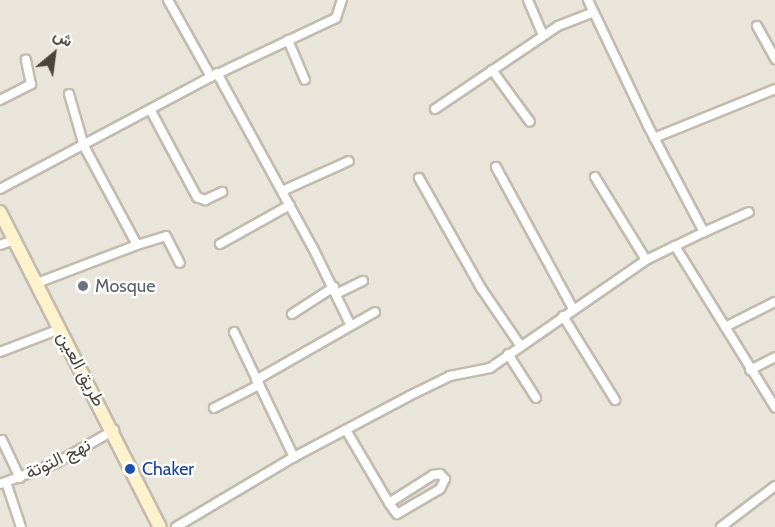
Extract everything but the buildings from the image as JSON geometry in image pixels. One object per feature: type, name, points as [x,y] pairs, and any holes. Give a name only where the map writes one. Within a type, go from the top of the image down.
[{"type":"main road","name":"طريق العين","points":[[0,212],[114,430],[160,527]]},
{"type":"street","points":[[168,0],[290,205],[350,324]]},
{"type":"street","points":[[0,189],[151,111],[214,75],[336,18],[342,0]]},
{"type":"street","points":[[528,0],[543,36]]},
{"type":"street","points":[[588,0],[592,13],[654,138],[704,232]]},
{"type":"street","points":[[435,109],[543,36],[592,13]]},
{"type":"street","points":[[757,26],[775,60]]},
{"type":"street","points":[[288,40],[305,80]]},
{"type":"street","points":[[0,100],[31,84],[26,60]]},
{"type":"street","points":[[492,70],[530,122]]},
{"type":"street","points":[[654,138],[775,89]]},
{"type":"street","points":[[69,94],[84,146],[137,245]]},
{"type":"street","points":[[151,111],[196,197],[205,200],[222,192]]},
{"type":"street","points":[[282,191],[349,161]]},
{"type":"street","points":[[496,167],[573,309]]},
{"type":"street","points":[[595,177],[646,260]]},
{"type":"street","points":[[419,178],[478,282],[520,345]]},
{"type":"street","points":[[220,244],[290,205]]},
{"type":"street","points":[[176,527],[294,457],[450,376],[486,370],[646,260],[749,212]]},
{"type":"street","points":[[37,283],[164,235],[180,263]]},
{"type":"street","points":[[0,245],[14,240]]},
{"type":"street","points":[[675,246],[750,369],[773,402]]},
{"type":"street","points":[[292,314],[335,291],[363,281]]},
{"type":"street","points":[[725,327],[775,302]]},
{"type":"street","points":[[214,408],[350,324],[375,312]]},
{"type":"street","points":[[564,316],[615,400]]},
{"type":"street","points":[[0,352],[60,329]]},
{"type":"street","points":[[234,332],[294,457]]},
{"type":"street","points":[[508,354],[536,398]]},
{"type":"street","points":[[750,369],[775,357]]},
{"type":"street","name":"نهج التوتة","points":[[3,483],[56,463],[114,430]]},
{"type":"street","points":[[346,430],[389,503],[395,513],[402,513],[440,489],[445,479],[440,474],[433,475],[389,503]]},
{"type":"street","points":[[2,440],[20,478]]},
{"type":"street","points":[[3,483],[21,527]]},
{"type":"street","points":[[721,527],[775,486]]},
{"type":"shaded area","points":[[0,0],[775,0],[775,527],[0,527]]},
{"type":"place","name":"Mosque","points":[[83,286]]},
{"type":"place","name":"Chaker","points":[[130,469]]}]
